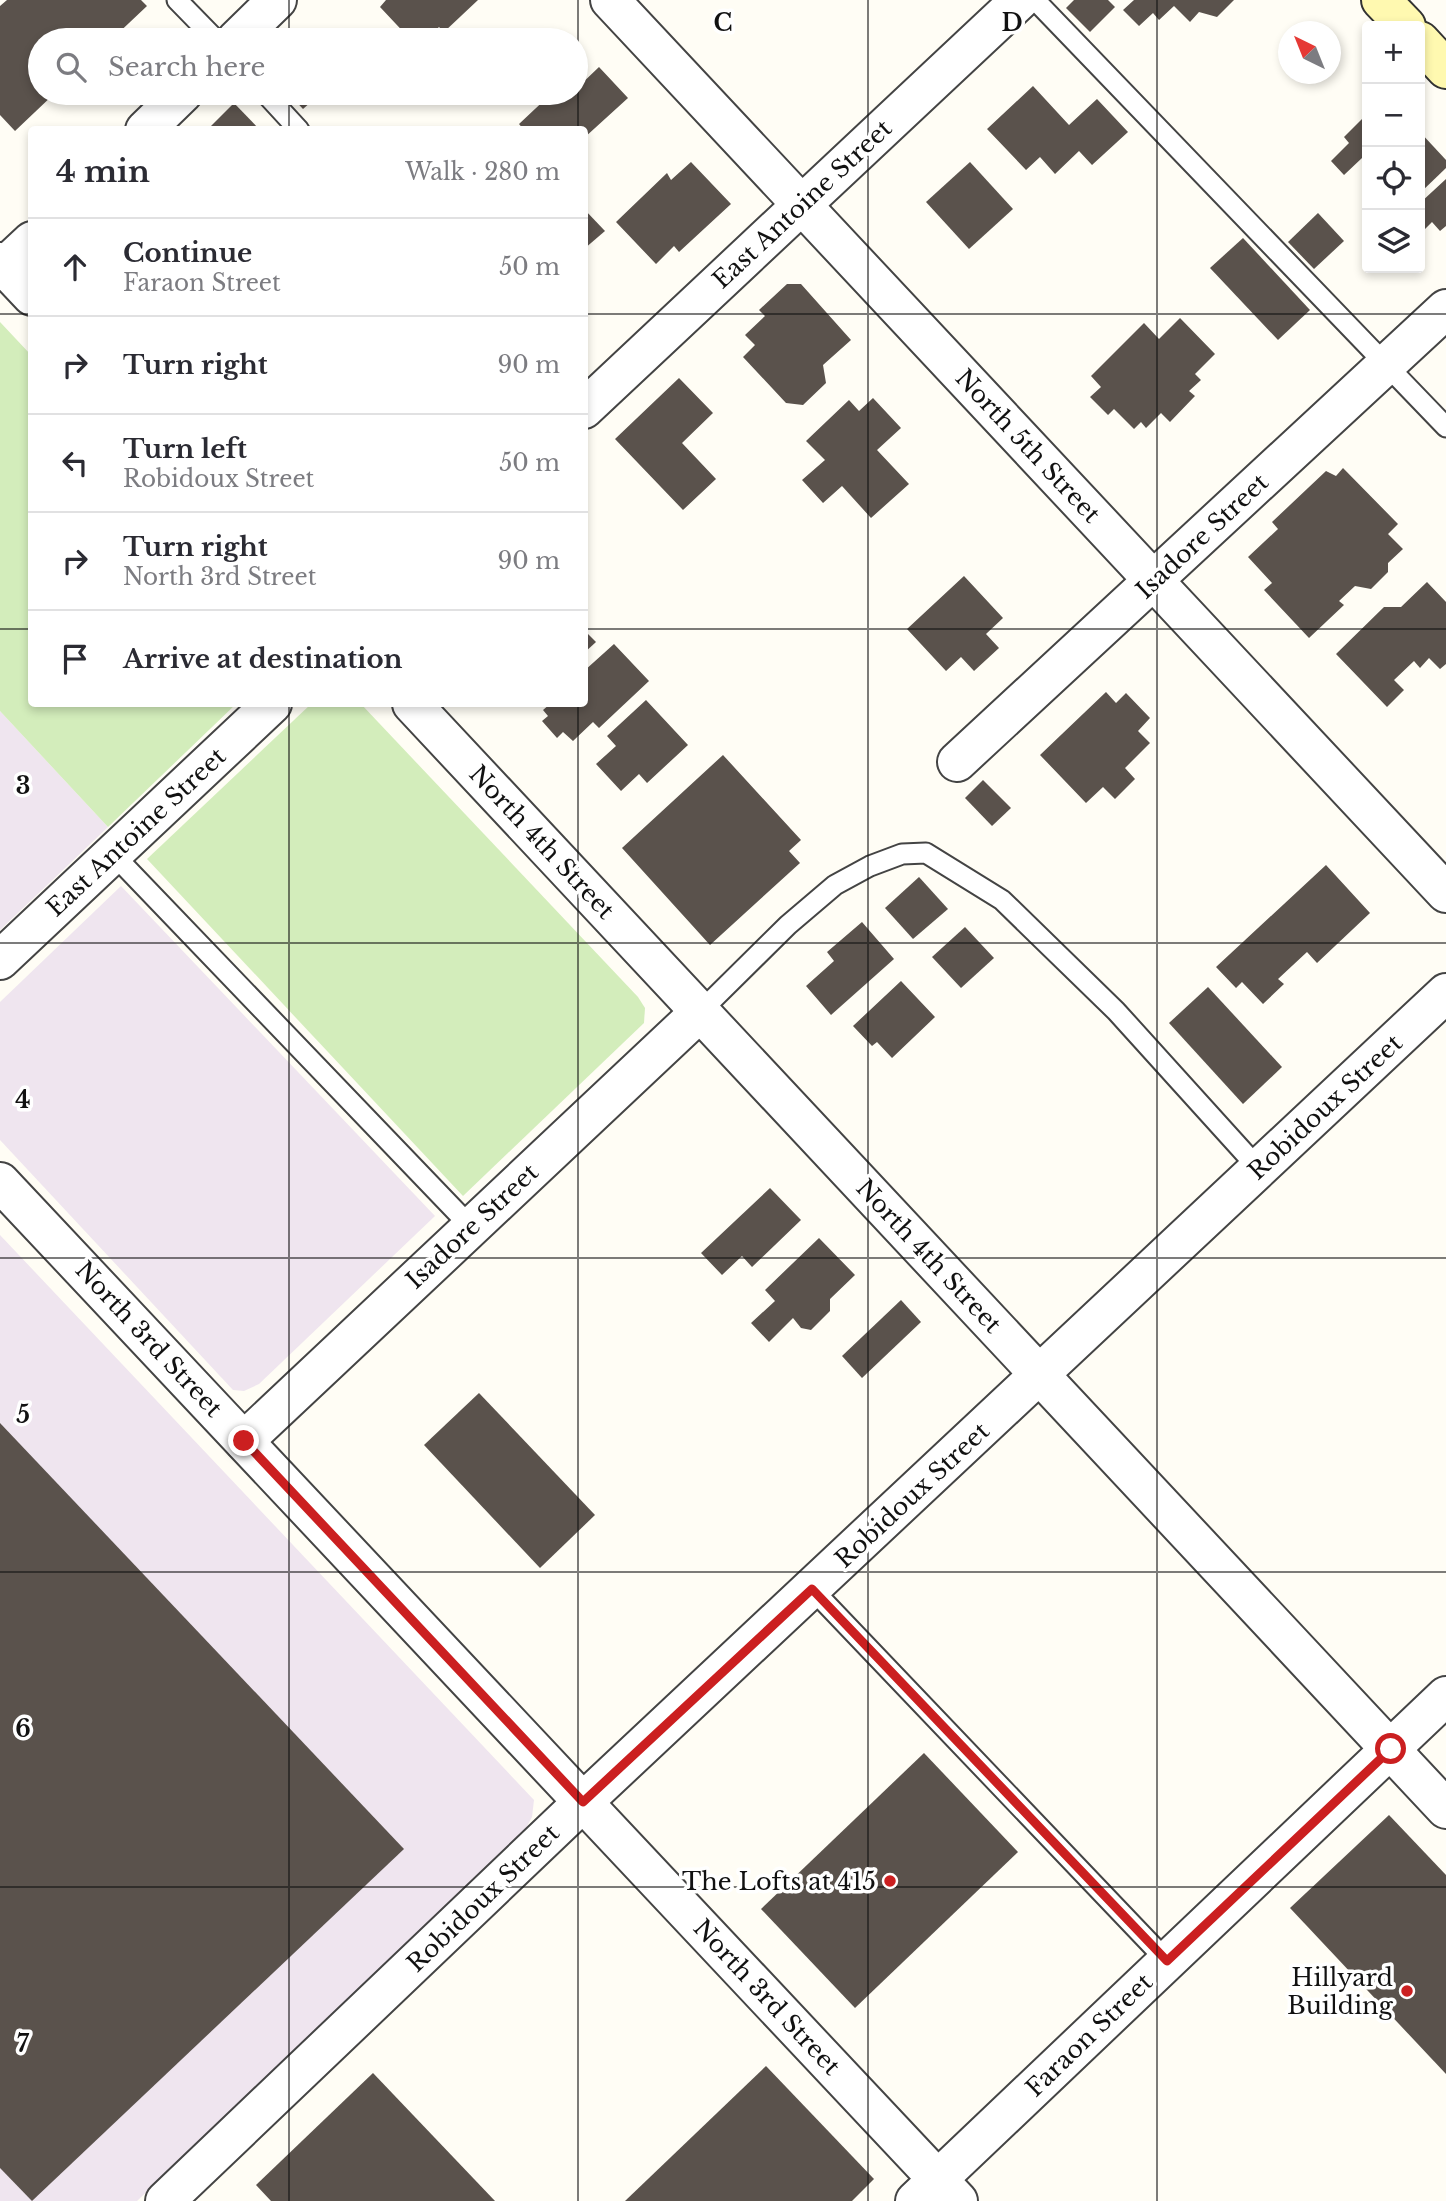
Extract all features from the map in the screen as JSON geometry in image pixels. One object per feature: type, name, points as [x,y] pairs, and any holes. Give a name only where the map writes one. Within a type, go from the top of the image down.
[{"type":"main road","points":[[1381,0],[1401,21]]},
{"type":"main road","points":[[1425,46],[1446,68]]},
{"type":"street","points":[[248,28],[277,0]]},
{"type":"street","name":"North 5th Street","points":[[610,0],[1446,892]]},
{"type":"street","name":"East Antoine Street","points":[[588,405],[1020,0]]},
{"type":"street","points":[[149,126],[171,105]]},
{"type":"street","points":[[28,244],[2,265],[28,292]]},
{"type":"street","name":"Isadore Street","points":[[957,762],[1446,309]]},
{"type":"street","name":"East Antoine Street","points":[[0,960],[269,707]]},
{"type":"street","name":"North 4th Street","points":[[415,707],[1446,1808]]},
{"type":"street","name":"Robidoux Street","points":[[165,2201],[583,1802],[1446,993]]},
{"type":"street","name":"Isadore Street","points":[[244,1441],[700,1012]]},
{"type":"street","name":"North 3rd Street","points":[[0,1182],[583,1802],[937,2194]]},
{"type":"street","name":"Faraon Street","points":[[937,2194],[1167,1961],[1446,1696]]},
{"type":"lane","points":[[177,0],[204,28]]},
{"type":"lane","points":[[1035,0],[1446,428]]},
{"type":"lane","points":[[276,105],[295,126]]},
{"type":"lane","points":[[700,1012],[788,925],[835,885],[870,866],[902,854],[926,853],[1002,900],[1116,1011],[1259,1169]]},
{"type":"lane","points":[[113,854],[471,1227]]},
{"type":"lane","points":[[812,1589],[1167,1961]]},
{"type":"shaded area","points":[[0,711],[108,827],[0,930]]},
{"type":"shaded area","points":[[121,886],[435,1216],[259,1384],[244,1391],[233,1390],[0,1140],[0,1002]]},
{"type":"shaded area","points":[[0,1235],[534,1800],[532,1817],[522,1835],[137,2201],[0,2201]]},
{"type":"green space","points":[[0,322],[28,352],[28,707],[233,707],[108,827],[0,711]]},
{"type":"green space","points":[[308,707],[364,707],[638,997],[645,1008],[644,1023],[463,1196],[147,859]]},
{"type":"building","points":[[7,0],[141,0],[147,6],[124,28],[28,28],[28,105],[42,105],[15,131],[0,115],[0,6]]},
{"type":"building","points":[[386,0],[478,0],[448,28],[400,28],[380,7]]},
{"type":"building","points":[[1074,0],[1108,0],[1115,7],[1090,32],[1066,8]]},
{"type":"building","points":[[1134,0],[1234,0],[1217,17],[1199,12],[1190,22],[1174,6],[1159,20],[1153,13],[1139,26],[1123,10]]},
{"type":"building","points":[[599,67],[628,98],[588,134],[588,126],[519,124],[539,105],[588,105],[588,78]]},
{"type":"building","points":[[1033,86],[1069,125],[1097,99],[1128,132],[1092,165],[1079,151],[1055,174],[1040,157],[1026,170],[987,129]]},
{"type":"building","points":[[232,105],[236,105],[256,126],[211,126]]},
{"type":"building","points":[[1362,119],[1362,158],[1344,175],[1331,161],[1349,143],[1344,137]]},
{"type":"building","points":[[1425,137],[1446,160],[1446,168],[1425,188]]},
{"type":"building","points":[[691,162],[731,204],[679,252],[674,246],[656,264],[616,222],[667,173],[671,180]]},
{"type":"building","points":[[970,162],[1013,209],[969,249],[926,202]]},
{"type":"building","points":[[1446,179],[1446,226],[1440,231],[1432,222],[1425,229],[1425,198]]},
{"type":"building","points":[[588,213],[605,231],[588,246]]},
{"type":"building","points":[[1318,213],[1344,241],[1314,269],[1288,242]]},
{"type":"building","points":[[1243,238],[1310,310],[1278,340],[1210,268]]},
{"type":"building","points":[[787,284],[801,284],[851,340],[823,365],[826,383],[803,405],[786,403],[743,357],[755,345],[745,335],[765,316],[759,310]]},
{"type":"building","points":[[1180,318],[1215,354],[1195,374],[1201,380],[1189,391],[1195,396],[1170,422],[1161,413],[1146,428],[1141,422],[1134,429],[1114,409],[1108,415],[1090,397],[1101,387],[1091,376],[1144,323],[1159,339]]},
{"type":"building","points":[[679,378],[713,413],[682,443],[716,479],[683,510],[615,439]]},
{"type":"building","points":[[873,398],[901,428],[877,450],[909,484],[871,518],[842,486],[823,503],[802,480],[825,460],[806,441],[849,400],[859,411]]},
{"type":"building","points":[[1343,468],[1398,524],[1388,534],[1403,549],[1388,563],[1388,572],[1371,589],[1355,586],[1339,601],[1344,605],[1309,638],[1264,590],[1272,583],[1248,557],[1278,529],[1272,522],[1326,471],[1336,476]]},
{"type":"building","points":[[964,576],[1003,618],[986,634],[999,648],[974,671],[961,657],[946,671],[907,629]]},
{"type":"building","points":[[1427,582],[1446,602],[1446,664],[1440,669],[1429,658],[1420,668],[1414,661],[1394,680],[1404,690],[1387,707],[1336,654],[1384,607],[1401,607]]},
{"type":"building","points":[[588,634],[596,642],[588,649]]},
{"type":"building","points":[[614,644],[649,681],[599,728],[593,722],[573,741],[563,732],[557,738],[542,721],[548,716],[543,710],[546,707],[588,707],[588,667]]},
{"type":"building","points":[[1106,692],[1116,703],[1126,693],[1150,718],[1138,731],[1150,743],[1125,768],[1135,779],[1115,799],[1103,787],[1086,803],[1040,755]]},
{"type":"building","points":[[646,700],[688,745],[647,783],[639,774],[621,791],[596,764],[616,746],[607,736]]},
{"type":"building","points":[[723,755],[801,840],[789,851],[800,863],[710,945],[622,848]]},
{"type":"building","points":[[983,780],[1011,808],[992,826],[965,798]]},
{"type":"building","points":[[1326,865],[1370,913],[1317,963],[1307,952],[1278,979],[1284,984],[1263,1004],[1242,982],[1236,988],[1216,967]]},
{"type":"building","points":[[919,877],[948,909],[913,939],[885,908]]},
{"type":"building","points":[[862,922],[894,959],[831,1015],[806,986],[834,961],[827,952]]},
{"type":"building","points":[[965,927],[994,958],[961,988],[932,957]]},
{"type":"building","points":[[901,981],[935,1017],[892,1058],[877,1042],[872,1046],[853,1026]]},
{"type":"building","points":[[1208,987],[1282,1067],[1243,1104],[1169,1023]]},
{"type":"building","points":[[770,1188],[801,1220],[752,1267],[742,1256],[722,1275],[701,1253]]},
{"type":"building","points":[[819,1238],[855,1275],[830,1299],[830,1311],[811,1330],[801,1328],[793,1318],[769,1342],[751,1323],[775,1301],[765,1290]]},
{"type":"building","points":[[901,1300],[921,1322],[862,1378],[842,1356]]},
{"type":"building","points":[[479,1393],[595,1515],[540,1568],[424,1445]]},
{"type":"building","points":[[0,1423],[404,1849],[32,2201],[0,2168]]},
{"type":"building","name":"The Lofts at 415","points":[[924,1753],[1018,1852],[855,2008],[761,1909]]},
{"type":"building","name":"Hillyard Building","points":[[1389,1815],[1446,1875],[1446,2074],[1290,1908]]},
{"type":"building","points":[[766,2066],[874,2179],[852,2201],[625,2201]]},
{"type":"building","points":[[373,2073],[495,2201],[271,2201],[256,2185]]},
{"type":"place","name":"The Lofts at 415","points":[[890,1881]]},
{"type":"place","name":"Hillyard Building","points":[[1407,1991]]},
{"type":"route","points":[[244,1441],[583,1802],[812,1589],[1167,1961],[1391,1749]]}]
